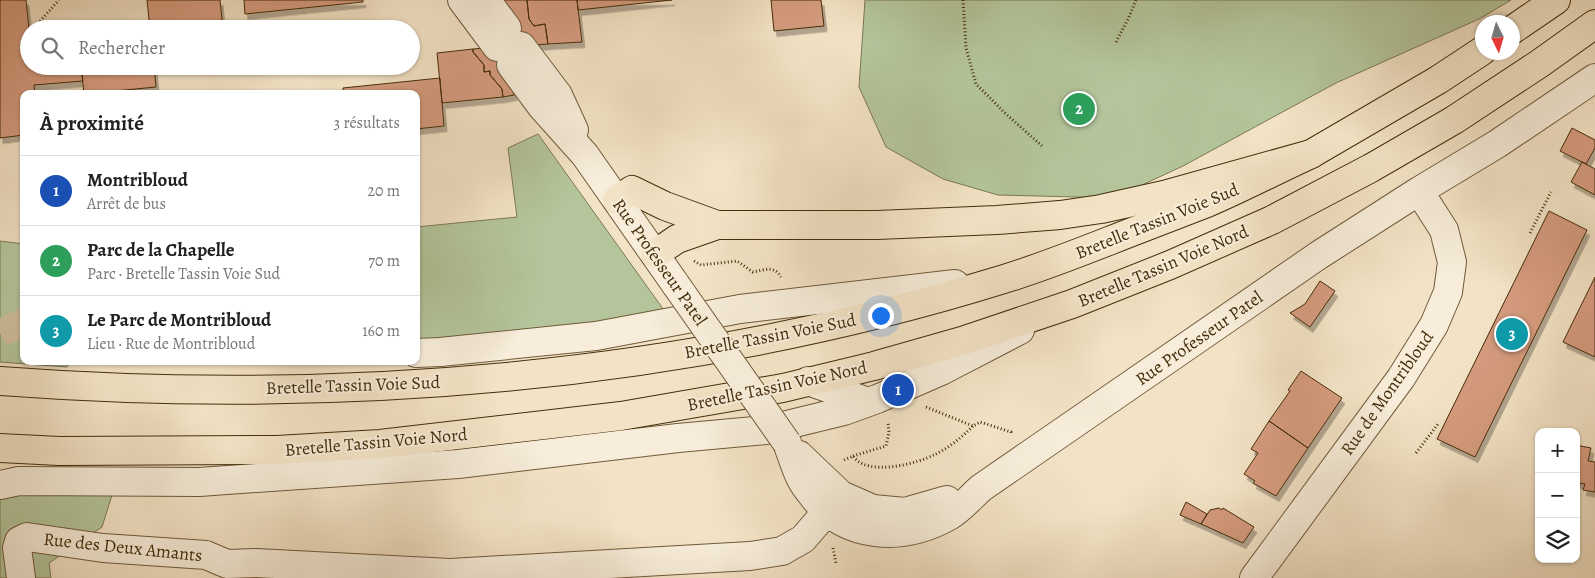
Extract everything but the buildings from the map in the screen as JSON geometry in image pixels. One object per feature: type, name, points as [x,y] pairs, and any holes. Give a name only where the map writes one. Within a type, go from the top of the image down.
[{"type":"main road","points":[[1520,25],[1556,0]]},
{"type":"main road","name":"Bretelle Tassin Voie Nord","points":[[0,448],[59,451],[268,450],[380,444],[621,416],[783,388],[874,366],[962,341],[1072,304],[1170,265],[1272,220],[1371,168],[1454,120],[1540,64],[1595,24]]},
{"type":"main road","name":"Bretelle Tassin Voie Sud","points":[[0,381],[134,389],[227,390],[438,383],[533,374],[626,362],[762,340],[863,318],[933,300],[1074,256],[1208,202],[1311,154],[1438,80],[1475,56]]},
{"type":"main road","points":[[617,200],[632,190],[665,206],[717,225],[877,225],[997,220],[1060,215],[1101,209],[1164,195],[1311,154]]},
{"type":"main road","points":[[654,254],[677,240],[717,225]]},
{"type":"street","name":"Rue Professeur Patel","points":[[462,0],[509,47]]},
{"type":"street","name":"Rue Professeur Patel","points":[[486,0],[542,108],[585,154],[787,443],[801,480],[819,505],[834,504],[847,525],[878,533],[914,531],[950,515],[981,488],[1319,255],[1418,191]]},
{"type":"street","points":[[1418,191],[1497,144],[1595,78]]},
{"type":"street","name":"Rue de Montribloud","points":[[1254,578],[1401,378],[1434,325],[1448,292],[1452,262],[1444,230],[1418,191]]},
{"type":"street","points":[[420,353],[596,336],[740,309],[789,292],[1006,278]]},
{"type":"street","points":[[762,340],[789,292]]},
{"type":"street","points":[[0,485],[19,481],[199,482],[458,464],[678,438],[766,430],[844,411],[878,410],[941,371],[1072,304]]},
{"type":"street","points":[[808,381],[878,410]]},
{"type":"street","name":"Rue des Deux Amants","points":[[21,578],[17,548],[19,541],[27,537],[103,548],[206,555],[227,564],[256,562],[450,572],[750,556],[782,551],[803,538],[834,504]]},
{"type":"path","points":[[41,20],[59,0]]},
{"type":"path","points":[[963,0],[966,48],[976,84],[1042,146]]},
{"type":"path","points":[[1116,42],[1136,0]]},
{"type":"path","points":[[1530,233],[1551,192]]},
{"type":"path","points":[[690,258],[700,265],[737,261],[753,272],[772,268],[777,271],[789,292]]},
{"type":"path","points":[[920,405],[973,426]]},
{"type":"path","points":[[836,463],[886,446],[889,432],[878,410]]},
{"type":"path","points":[[853,456],[856,461],[870,468],[908,465],[936,454],[956,442],[980,422],[1011,432],[1012,439]]},
{"type":"path","points":[[1416,453],[1438,424]]},
{"type":"green space","points":[[865,0],[1511,0],[1486,15],[1475,15],[1475,21],[1336,83],[1183,166],[1114,198],[998,195],[943,179],[886,147],[859,87]]},
{"type":"green space","points":[[538,134],[666,313],[605,327],[420,343],[420,227],[517,217],[508,148]]},
{"type":"green space","points":[[0,241],[20,244],[20,363],[0,362]]},
{"type":"green space","points":[[40,365],[68,365],[67,367]]},
{"type":"green space","points":[[0,476],[112,495],[102,527],[49,563],[51,578],[0,578]]},
{"type":"tunnel","points":[[0,333],[20,324]]},
{"type":"place","name":"Parc de la Chapelle","points":[[1079,109]]},
{"type":"place","name":"Le Parc de Montribloud","points":[[1512,334]]},
{"type":"place","name":"Montribloud","points":[[898,390]]}]
